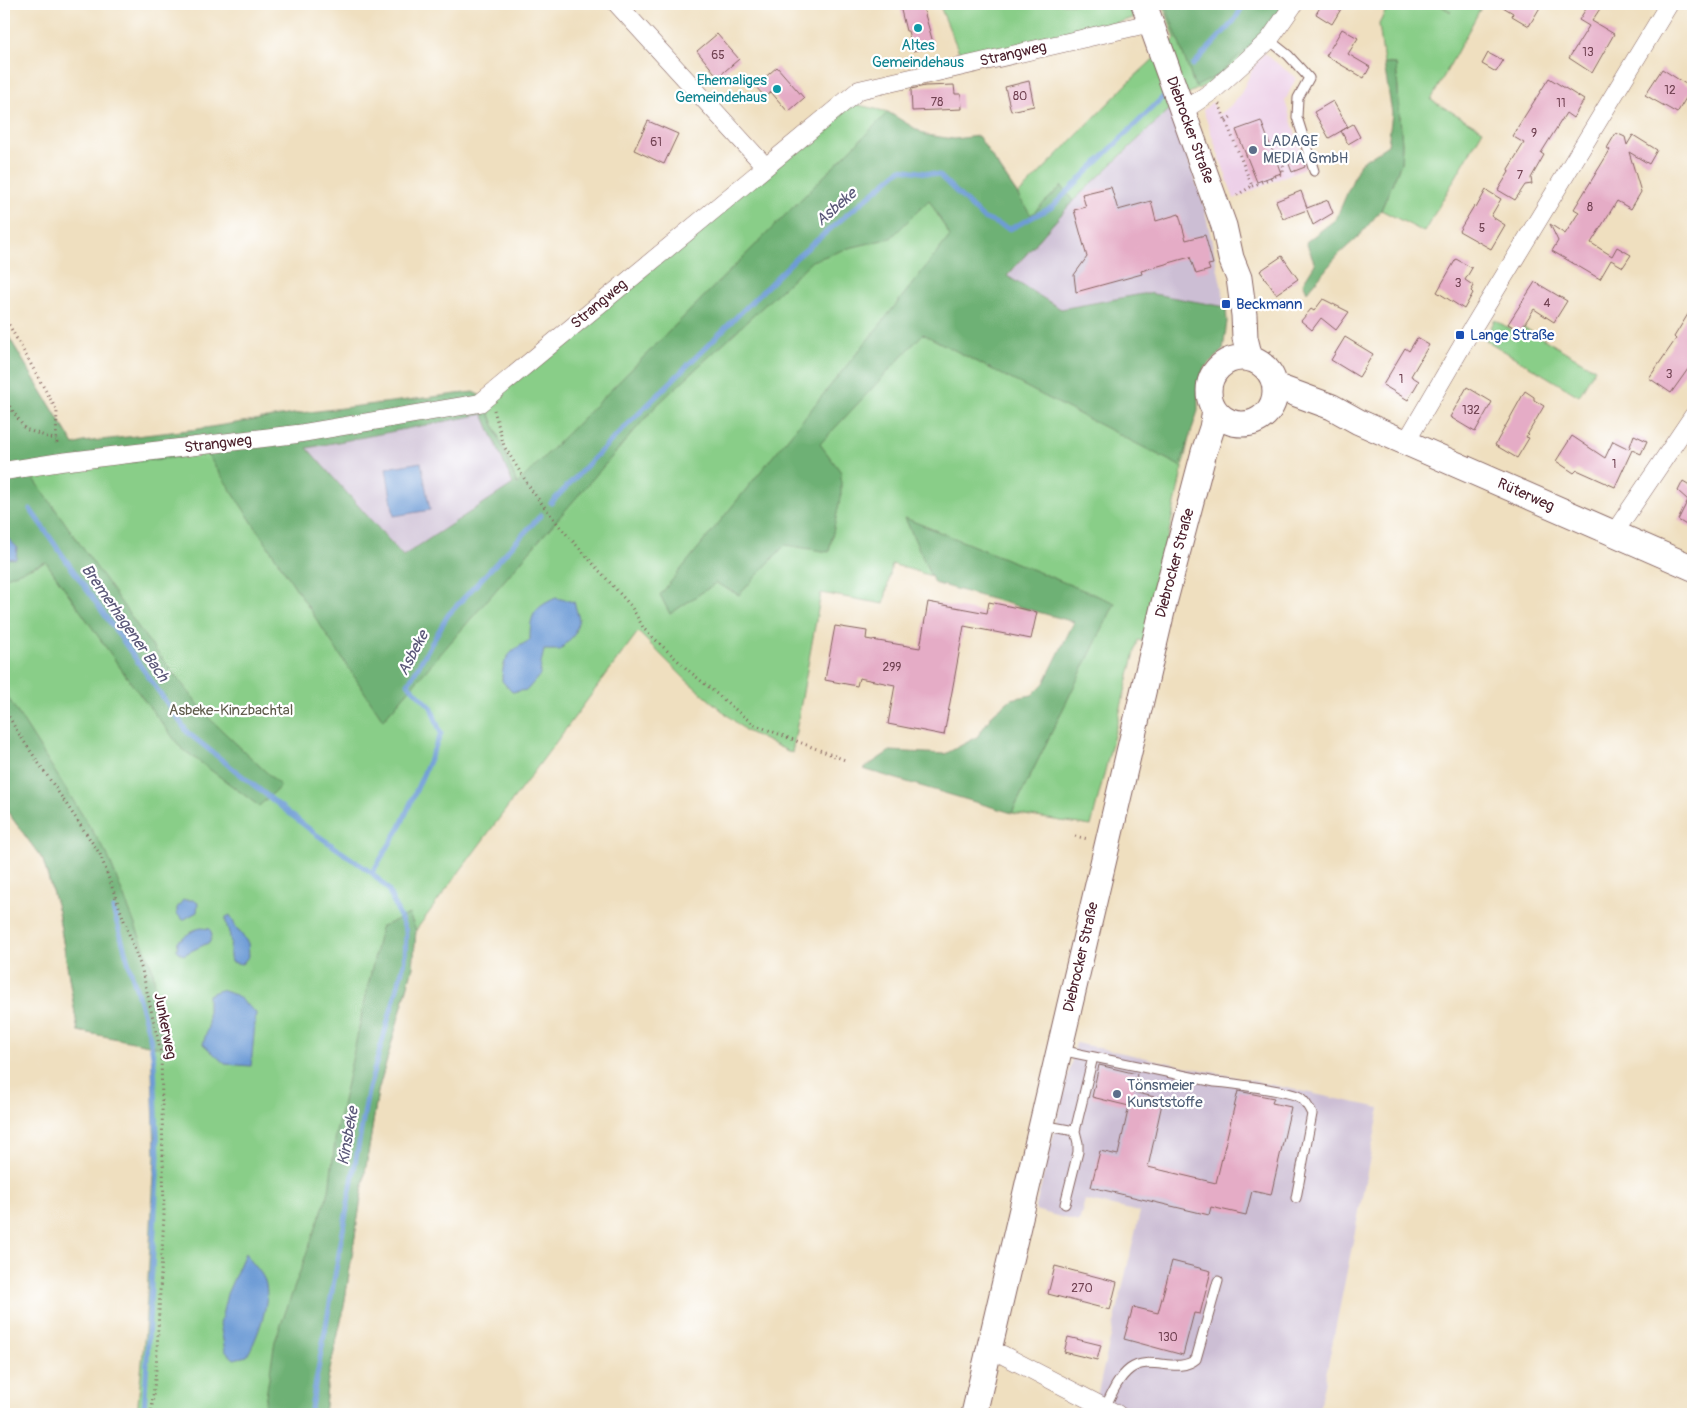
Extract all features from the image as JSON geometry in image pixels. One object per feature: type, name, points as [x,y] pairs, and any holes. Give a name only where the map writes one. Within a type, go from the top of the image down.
[{"type":"main road","name":"Diebrocker Straße","points":[[1148,13],[1224,226],[1231,258],[1239,278],[1245,338],[1240,359]]},
{"type":"main road","points":[[1240,359],[1262,364],[1270,374],[1275,386],[1274,399],[1269,410],[1260,419],[1248,424],[1236,424],[1224,420],[1215,411],[1209,400],[1208,388],[1212,376],[1219,366],[1240,359]]},
{"type":"main road","name":"Rüterweg","points":[[1275,386],[1332,407],[1359,422],[1693,568]]},
{"type":"main road","name":"Rüterweg","points":[[1269,410],[1288,408],[1329,418],[1359,422]]},
{"type":"main road","name":"Diebrocker Straße","points":[[974,1414],[1163,607],[1215,411]]},
{"type":"main road","name":"Diebrocker Straße","points":[[1192,500],[1225,437],[1236,424]]},
{"type":"street","points":[[617,4],[765,166]]},
{"type":"street","points":[[1183,111],[1214,90],[1269,40],[1294,4]]},
{"type":"street","points":[[1406,442],[1466,339],[1669,4]]},
{"type":"street","name":"Strangweg","points":[[4,471],[61,462],[298,434],[480,403],[859,90],[1148,13]]},
{"type":"street","points":[[1614,533],[1693,416]]},
{"type":"street","points":[[988,1351],[1003,1355],[1111,1411]]},
{"type":"lane","points":[[1269,40],[1288,55],[1309,78],[1298,98],[1296,116],[1314,171]]},
{"type":"lane","points":[[1059,1050],[1299,1097],[1308,1106],[1312,1114],[1296,1198]]},
{"type":"lane","points":[[1065,1204],[1078,1152],[1075,1131],[1093,1056]]},
{"type":"lane","points":[[1042,1125],[1075,1131]]},
{"type":"lane","points":[[1111,1411],[1117,1383],[1128,1370],[1137,1365],[1189,1365],[1196,1359],[1218,1281]]},
{"type":"path","points":[[1214,90],[1252,186]]},
{"type":"path","points":[[1226,121],[1233,115]]},
{"type":"path","points":[[1232,199],[1252,186],[1283,173],[1284,156]]},
{"type":"path","points":[[4,316],[57,410],[56,440],[61,462]]},
{"type":"path","points":[[490,396],[504,446],[532,491],[561,528],[631,606],[644,629],[688,670],[754,724],[845,760]]},
{"type":"path","points":[[4,398],[25,429],[56,440]]},
{"type":"path","name":"Junkerweg","points":[[4,708],[100,854],[142,970],[161,1053],[164,1214],[156,1370],[151,1414]]},
{"type":"shaded area","points":[[1264,53],[1296,78],[1285,101],[1306,167],[1234,199],[1203,110],[1212,102],[1219,115],[1230,106],[1241,93],[1253,68]]},
{"type":"shaded area","points":[[1170,109],[1203,202],[1226,307],[1148,293],[1061,309],[1007,277],[1073,201]]},
{"type":"shaded area","points":[[483,413],[513,484],[403,557],[306,448]]},
{"type":"shaded area","points":[[1076,1043],[1380,1108],[1318,1414],[1134,1414],[1097,1396],[1140,1212],[1085,1200],[1079,1222],[1035,1210]]},
{"type":"green space","points":[[939,4],[1133,4],[1134,8],[1133,18],[1123,21],[962,59]]},
{"type":"green space","name":"Asbeke-Kinzbachtal","points":[[1163,4],[1287,4],[1252,63],[1191,92],[1170,109],[1073,201],[1007,276],[1073,318],[1209,342],[1146,642],[1138,640],[1091,826],[1012,813],[1102,628],[892,564],[884,604],[821,593],[792,753],[746,731],[686,680],[638,632],[416,930],[413,967],[378,1091],[343,1312],[328,1378],[324,1414],[137,1414],[145,1331],[155,1155],[151,1045],[78,1031],[58,911],[43,860],[4,807],[4,329],[74,445],[206,453],[403,561],[517,485],[486,404],[850,103],[888,112],[808,193],[951,155],[978,136],[1018,195],[1132,79],[1175,39]]},
{"type":"green space","points":[[1165,4],[1284,4],[1271,27],[1217,76],[1195,87]]},
{"type":"green space","points":[[1389,4],[1438,4],[1451,12],[1440,4],[1483,4],[1431,100],[1483,130],[1424,232],[1381,210],[1401,163],[1402,144],[1396,64],[1384,64],[1379,24]]},
{"type":"green space","points":[[1384,64],[1396,64],[1402,144],[1401,163],[1381,210],[1359,236],[1338,255],[1307,292],[1303,283],[1315,264],[1306,242],[1336,219],[1360,163],[1388,145],[1392,113]]},
{"type":"green space","points":[[888,112],[926,135],[954,139],[978,136],[1031,215],[1062,186],[1073,201],[1007,276],[1061,309],[1148,293],[1226,307],[1227,322],[1223,350],[1204,368],[1198,393],[1198,411],[1180,466],[923,334],[820,444],[841,472],[841,494],[829,552],[785,545],[739,595],[716,583],[670,614],[660,595],[950,236],[929,200],[891,238],[849,248],[812,261],[656,406],[383,720],[207,454],[30,473],[146,638],[210,719],[281,786],[259,806],[181,748],[131,683],[46,562],[4,578],[4,329],[74,445],[83,442],[198,429],[293,414],[473,392],[483,397],[517,484]],"holes":[[[483,414],[513,484],[403,556],[307,448]]]},
{"type":"green space","points":[[1495,320],[1519,334],[1523,327],[1595,369],[1579,396],[1484,339]]},
{"type":"green space","points":[[905,518],[1115,603],[1012,813],[863,769],[890,751],[945,754],[977,737],[993,714],[1011,699],[1032,695],[1044,683],[1074,622],[934,583]]},
{"type":"green space","points":[[4,691],[107,854],[153,970],[163,1048],[78,1031],[58,911],[43,860],[4,807]]},
{"type":"green space","points":[[409,914],[416,930],[413,967],[378,1091],[343,1312],[328,1378],[324,1414],[263,1414],[275,1341],[329,1191],[336,1133],[381,927]]},
{"type":"water","points":[[421,462],[430,510],[394,516],[386,468]]},
{"type":"water","points":[[4,535],[17,547],[16,559],[4,558]]},
{"type":"water","points":[[556,598],[574,602],[579,619],[574,635],[560,650],[544,650],[540,675],[527,690],[512,692],[502,681],[506,660],[512,651],[530,640],[534,613],[542,605]]},
{"type":"water","points":[[183,900],[193,900],[198,903],[197,912],[183,920],[177,914],[177,908]]},
{"type":"water","points":[[230,915],[248,943],[249,956],[242,964],[231,962],[230,934],[226,920],[226,917]]},
{"type":"water","points":[[201,928],[210,929],[212,935],[210,942],[183,955],[177,950],[178,941],[194,930]]},
{"type":"water","points":[[220,990],[236,995],[256,1013],[251,1066],[225,1064],[203,1044],[208,1027],[208,995]]},
{"type":"water","points":[[245,1253],[264,1278],[267,1298],[259,1330],[251,1349],[247,1356],[234,1359],[225,1351],[220,1324],[227,1294]]},
{"type":"building","name":"Altes Gemeindehaus","points":[[922,4],[934,46],[913,51],[900,6]]},
{"type":"building","points":[[1322,4],[1344,4],[1332,24],[1316,14]]},
{"type":"building","points":[[1498,4],[1542,4],[1529,26],[1512,16],[1513,13]]},
{"type":"building","points":[[1589,4],[1603,4],[1592,21],[1614,34],[1592,73],[1569,58],[1589,26],[1579,20]]},
{"type":"building","points":[[1342,29],[1358,38],[1348,54],[1370,67],[1364,78],[1326,56]]},
{"type":"building","points":[[717,34],[739,59],[718,77],[697,51]]},
{"type":"building","points":[[1488,53],[1503,61],[1496,72],[1482,64]]},
{"type":"building","name":"Ehemaliges Gemeindehaus","points":[[777,67],[804,98],[788,112],[771,92],[765,97],[755,86]]},
{"type":"building","points":[[1662,69],[1692,88],[1677,113],[1645,95]]},
{"type":"building","points":[[1549,78],[1584,100],[1573,118],[1566,113],[1541,153],[1544,155],[1531,178],[1532,184],[1525,185],[1515,200],[1498,190],[1524,143],[1512,136]]},
{"type":"building","points":[[1029,81],[1034,106],[1011,111],[1005,87]]},
{"type":"building","points":[[954,85],[955,94],[961,94],[962,109],[912,111],[911,89],[925,86]]},
{"type":"building","points":[[1333,101],[1348,127],[1329,138],[1314,112]]},
{"type":"building","points":[[648,121],[678,134],[664,164],[634,150]]},
{"type":"building","points":[[1261,121],[1281,173],[1257,182],[1236,130]]},
{"type":"building","points":[[1353,124],[1360,137],[1348,144],[1341,131]]},
{"type":"building","points":[[1616,133],[1625,137],[1627,145],[1633,135],[1657,150],[1649,164],[1629,152],[1641,192],[1631,209],[1617,201],[1591,243],[1612,256],[1617,247],[1631,255],[1623,267],[1611,260],[1600,279],[1552,251],[1558,241],[1550,224],[1565,234],[1579,212],[1574,209],[1610,150],[1607,148]]},
{"type":"building","points":[[1300,154],[1305,167],[1292,172],[1287,159]]},
{"type":"building","points":[[1111,187],[1118,210],[1151,201],[1156,221],[1179,214],[1186,240],[1205,235],[1213,264],[1208,265],[1210,270],[1196,274],[1190,257],[1141,271],[1142,274],[1076,292],[1074,275],[1087,257],[1074,210],[1086,207],[1082,194]]},
{"type":"building","points":[[1486,190],[1501,199],[1491,216],[1505,225],[1491,249],[1459,231],[1474,206],[1476,208]]},
{"type":"building","points":[[1301,191],[1307,208],[1328,200],[1333,213],[1313,225],[1307,210],[1283,219],[1276,201]]},
{"type":"building","points":[[1282,256],[1298,279],[1276,294],[1260,271]]},
{"type":"building","points":[[1456,259],[1472,268],[1465,280],[1474,286],[1471,291],[1473,293],[1464,309],[1437,292]]},
{"type":"building","points":[[1535,282],[1567,301],[1554,322],[1534,309],[1520,331],[1508,324]]},
{"type":"building","points":[[1323,299],[1349,312],[1336,330],[1321,318],[1312,330],[1301,321],[1311,309],[1314,311]]},
{"type":"building","points":[[1693,306],[1693,373],[1688,369],[1671,393],[1649,378],[1676,339],[1674,337]]},
{"type":"building","points":[[1345,337],[1373,354],[1359,377],[1331,360]]},
{"type":"building","points":[[1417,338],[1429,345],[1411,376],[1419,381],[1408,400],[1383,385],[1405,348],[1409,351]]},
{"type":"building","points":[[1467,387],[1492,402],[1475,432],[1450,417]]},
{"type":"building","points":[[1525,391],[1544,406],[1526,437],[1529,438],[1517,458],[1495,445]]},
{"type":"building","points":[[1634,435],[1647,441],[1641,454],[1632,450],[1615,487],[1577,470],[1574,473],[1556,461],[1572,436],[1605,458],[1613,441],[1629,449]]},
{"type":"building","points":[[1683,481],[1693,487],[1693,529],[1678,520],[1688,500],[1678,491]]},
{"type":"building","points":[[928,602],[987,613],[989,602],[1037,612],[1031,639],[964,626],[944,735],[888,724],[895,685],[859,678],[857,686],[825,680],[835,626],[867,631],[866,639],[920,648]]},
{"type":"building","points":[[1099,1065],[1137,1074],[1133,1092],[1163,1099],[1148,1167],[1216,1183],[1238,1091],[1274,1098],[1272,1103],[1291,1107],[1271,1195],[1252,1191],[1246,1215],[1211,1207],[1209,1215],[1091,1187],[1100,1151],[1118,1155],[1129,1106],[1092,1097]]},
{"type":"building","points":[[1172,1261],[1211,1271],[1200,1314],[1194,1313],[1183,1355],[1124,1339],[1133,1307],[1158,1313]]},
{"type":"building","points":[[1055,1266],[1117,1282],[1110,1310],[1048,1294]]},
{"type":"building","points":[[1068,1337],[1101,1345],[1097,1360],[1064,1352]]},
{"type":"waterway","name":"Asbeke","points":[[1193,65],[1234,21],[1244,4]]},
{"type":"waterway","name":"Asbeke","points":[[551,503],[797,257],[901,169],[939,175],[983,218],[1010,229],[1052,207],[1165,95]]},
{"type":"waterway","name":"Kinsbeke","points":[[30,509],[188,733],[313,832],[372,873],[388,889],[406,931],[405,960],[368,1092],[310,1414]]},
{"type":"waterway","name":"Asbeke","points":[[372,873],[400,827],[441,734],[431,707],[408,684],[448,615],[541,515]]},
{"type":"waterway","points":[[113,909],[150,1037],[154,1062],[158,1158],[144,1414]]},
{"type":"place","name":"Altes Gemeindehaus","points":[[918,28]]},
{"type":"place","name":"Ehemaliges Gemeindehaus","points":[[777,89]]},
{"type":"place","name":"LADAGE MEDIA GmbH","points":[[1253,150]]},
{"type":"place","name":"Beckmann","points":[[1226,304]]},
{"type":"place","name":"Lange Straße","points":[[1460,335]]},
{"type":"place","name":"Tönsmeier Kunststoffe","points":[[1117,1094]]},
{"type":"water label","name":"Bremerhagener Bach","points":[[125,623]]}]
